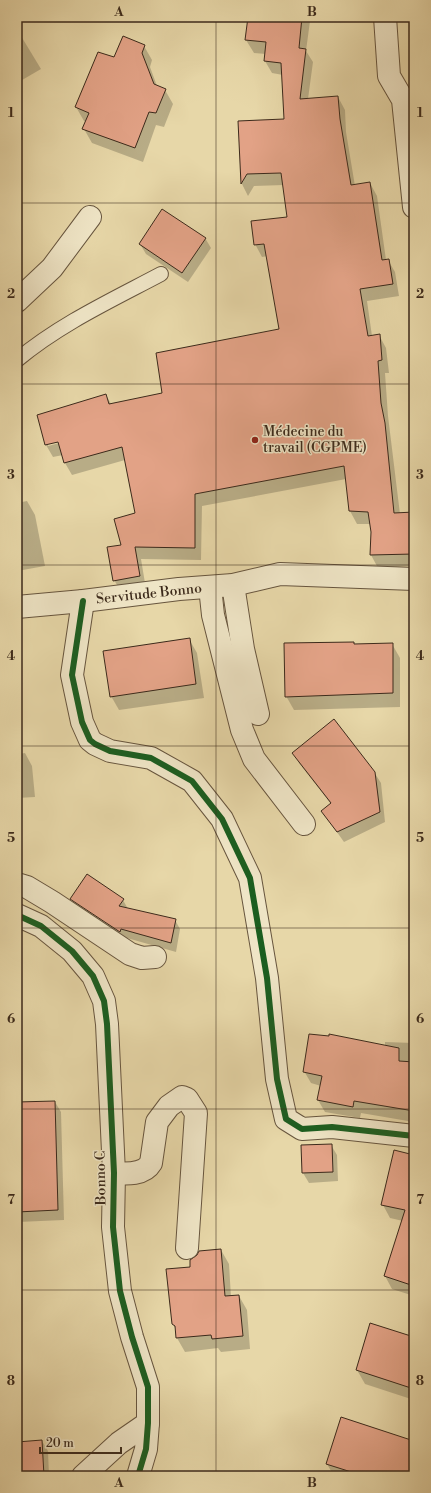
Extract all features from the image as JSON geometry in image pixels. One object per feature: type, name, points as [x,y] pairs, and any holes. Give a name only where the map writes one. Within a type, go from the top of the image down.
[{"type":"street","points":[[385,17],[389,76],[404,100],[414,207]]},
{"type":"street","points":[[17,301],[52,268],[90,217]]},
{"type":"street","name":"Servitude Bonno","points":[[17,607],[83,601],[179,589],[233,585],[280,574],[414,579]]},
{"type":"street","points":[[233,585],[243,649],[258,714]]},
{"type":"street","points":[[210,587],[213,615],[242,730],[254,759],[304,824]]},
{"type":"street","points":[[83,601],[72,675],[82,722],[90,740],[110,751],[151,758],[192,781],[222,819],[250,878],[267,978],[277,1080],[286,1119],[302,1129],[332,1127],[414,1136]]},
{"type":"street","points":[[17,884],[27,887],[130,954],[142,958],[155,957]]},
{"type":"street","name":"Bonno C","points":[[17,915],[41,926],[72,951],[93,976],[104,1001],[108,1024],[114,1173],[113,1227],[120,1291],[132,1337],[148,1387],[146,1450],[138,1476]]},
{"type":"street","points":[[114,1173],[134,1173],[148,1167],[151,1162],[157,1122],[169,1106],[182,1097],[187,1100],[196,1113],[187,1248]]},
{"type":"street","points":[[83,1476],[119,1443],[148,1423]]},
{"type":"lane","points":[[17,360],[36,344],[76,320],[161,274]]},
{"type":"building","points":[[248,17],[302,17],[299,48],[306,49],[300,99],[338,96],[340,119],[351,185],[370,182],[382,260],[389,259],[393,284],[360,289],[368,336],[380,334],[382,360],[378,361],[381,403],[385,423],[394,513],[414,512],[414,554],[370,555],[371,532],[368,512],[349,511],[344,466],[195,494],[195,548],[135,547],[140,576],[113,581],[107,547],[121,545],[114,519],[135,513],[122,447],[64,463],[58,442],[45,445],[37,415],[106,394],[109,404],[162,393],[156,353],[279,329],[264,244],[254,245],[251,221],[287,217],[281,173],[247,174],[241,184],[238,121],[284,119],[281,63],[264,61],[266,42],[245,40]]},
{"type":"building","points":[[123,36],[145,45],[142,53],[154,84],[166,89],[156,113],[149,112],[135,148],[82,129],[89,113],[75,107],[98,52],[114,57]]},
{"type":"building","points":[[162,209],[206,238],[182,273],[139,244]]},
{"type":"building","points":[[190,638],[196,684],[110,697],[103,651]]},
{"type":"building","points":[[354,642],[354,644],[393,643],[393,693],[285,697],[284,643]]},
{"type":"building","points":[[334,719],[375,772],[380,812],[337,832],[321,811],[331,803],[292,753]]},
{"type":"building","points":[[87,874],[124,899],[119,906],[176,919],[171,943],[121,929],[120,932],[70,899]]},
{"type":"building","points":[[309,1034],[329,1036],[329,1034],[399,1048],[399,1061],[414,1062],[414,1111],[354,1101],[353,1107],[317,1100],[322,1076],[303,1072]]},
{"type":"building","points":[[55,1101],[58,1210],[17,1212],[17,1102]]},
{"type":"building","points":[[332,1144],[333,1172],[302,1173],[301,1145]]},
{"type":"building","points":[[394,1150],[414,1155],[414,1286],[384,1276],[405,1210],[381,1205]]},
{"type":"building","points":[[221,1249],[225,1296],[239,1295],[243,1336],[212,1339],[211,1335],[176,1338],[175,1326],[172,1324],[166,1269],[190,1267],[190,1260],[197,1255],[199,1251]]},
{"type":"building","points":[[370,1323],[414,1337],[414,1389],[356,1370]]},
{"type":"building","points":[[341,1417],[414,1441],[414,1476],[364,1476],[326,1464]]},
{"type":"building","points":[[42,1440],[44,1476],[17,1476],[17,1442]]},
{"type":"cycle path","points":[[83,601],[72,675],[82,722],[90,740],[110,751],[151,758],[192,781],[222,819],[250,878],[267,978],[277,1079],[286,1119],[302,1129],[332,1127],[414,1136]]},
{"type":"cycle path","points":[[17,915],[41,926],[72,951],[93,976],[104,1001],[107,1024],[114,1173],[113,1227],[120,1291],[132,1337],[148,1387],[146,1449],[138,1476]]},
{"type":"place","name":"Médecine du travail (CGPME)","points":[[255,440]]}]
